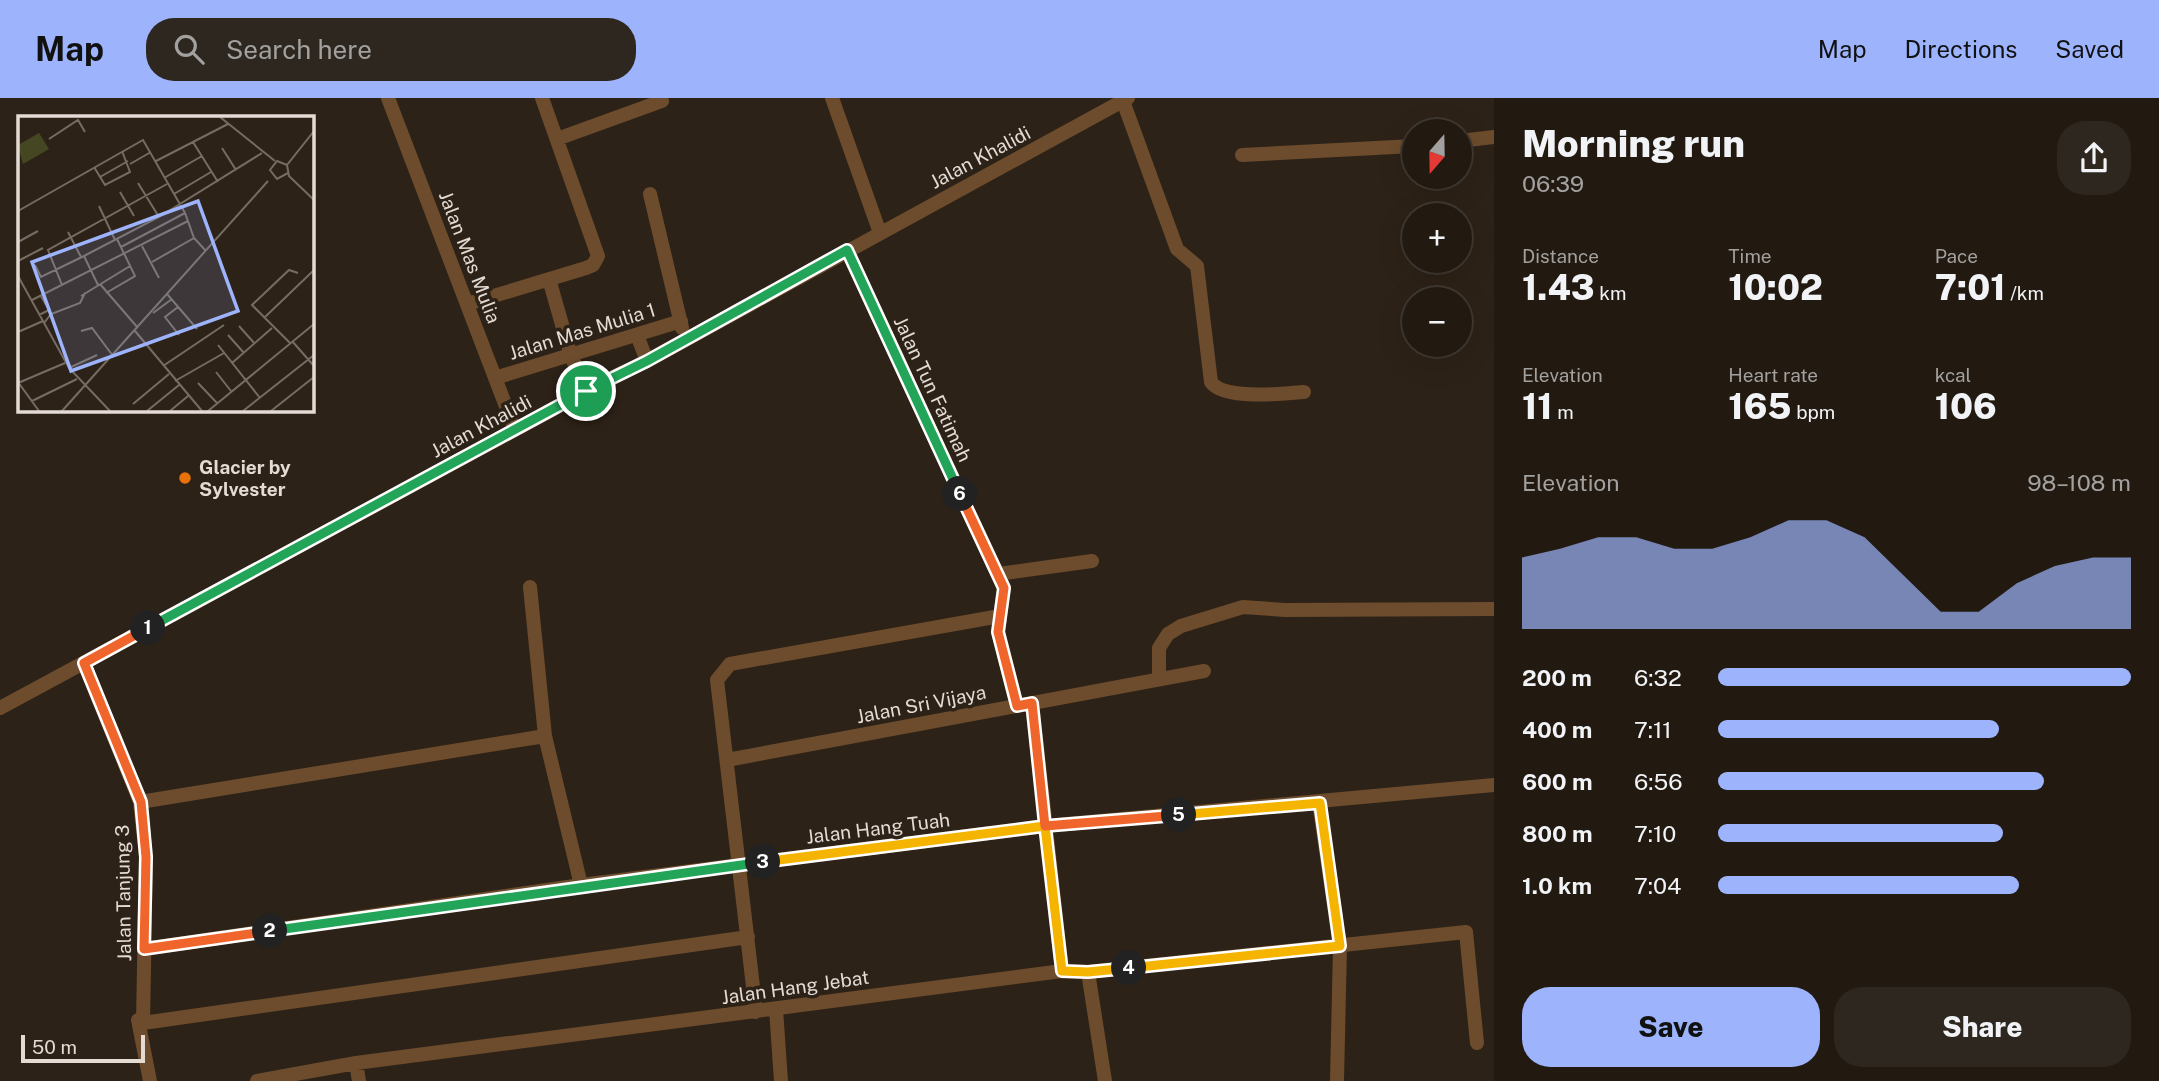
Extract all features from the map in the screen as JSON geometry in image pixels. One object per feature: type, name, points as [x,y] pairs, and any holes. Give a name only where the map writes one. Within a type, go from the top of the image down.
[{"type":"street","name":"Jalan Mas Mulia","points":[[388,98],[515,430]]},
{"type":"street","points":[[467,304],[593,265],[598,256],[542,98]]},
{"type":"street","points":[[832,98],[880,233]]},
{"type":"street","points":[[1126,99],[1177,249],[1197,266],[1211,382],[1215,388],[1225,391],[1270,394],[1304,392]]},
{"type":"street","name":"Jalan Khalidi","points":[[0,708],[586,391],[647,361],[1126,99]]},
{"type":"street","points":[[557,139],[662,101]]},
{"type":"street","points":[[1472,140],[1494,137]]},
{"type":"street","points":[[1242,155],[1402,147]]},
{"type":"street","points":[[650,194],[684,340]]},
{"type":"street","name":"Jalan Tun Fatimah","points":[[847,250],[1004,588],[998,632],[1017,706]]},
{"type":"street","points":[[549,279],[571,356],[586,391]]},
{"type":"street","name":"Jalan Mas Mulia 1","points":[[495,378],[681,321]]},
{"type":"street","points":[[638,335],[647,361]]},
{"type":"street","points":[[998,574],[1093,561]]},
{"type":"street","points":[[530,587],[545,736],[580,885]]},
{"type":"street","points":[[1159,679],[1159,648],[1168,634],[1181,626],[1243,607],[1285,610],[1494,609]]},
{"type":"street","points":[[757,1012],[718,680],[730,664],[1000,616]]},
{"type":"street","name":"Jalan Tanjung 3","points":[[84,663],[141,802],[146,857],[143,1023],[138,1020],[150,1081]]},
{"type":"street","name":"Jalan Sri Vijaya","points":[[727,760],[1204,671]]},
{"type":"street","points":[[1032,703],[1062,971]]},
{"type":"street","points":[[141,802],[545,736]]},
{"type":"street","name":"Jalan Hang Tuah","points":[[144,949],[580,885],[1045,826],[1320,803],[1494,785]]},
{"type":"street","points":[[1320,803],[1340,946],[1337,1081]]},
{"type":"street","name":"Jalan Hang Jebat","points":[[257,1081],[356,1063],[1062,971],[1088,972],[1466,932],[1476,1043]]},
{"type":"street","points":[[143,1023],[748,937]]},
{"type":"street","points":[[1088,972],[1105,1081]]},
{"type":"street","points":[[776,1009],[781,1081]]},
{"type":"street","points":[[356,1063],[359,1081]]},
{"type":"place","name":"Glacier by Sylvester","points":[[185,478]]},
{"type":"route","points":[[586,391],[84,663],[141,802],[146,857],[144,949],[580,885],[1045,826],[1062,971],[1088,972],[1340,946],[1320,803],[1045,826],[1032,703],[1017,706],[998,632],[1004,588],[847,250],[647,361],[586,391]]}]
